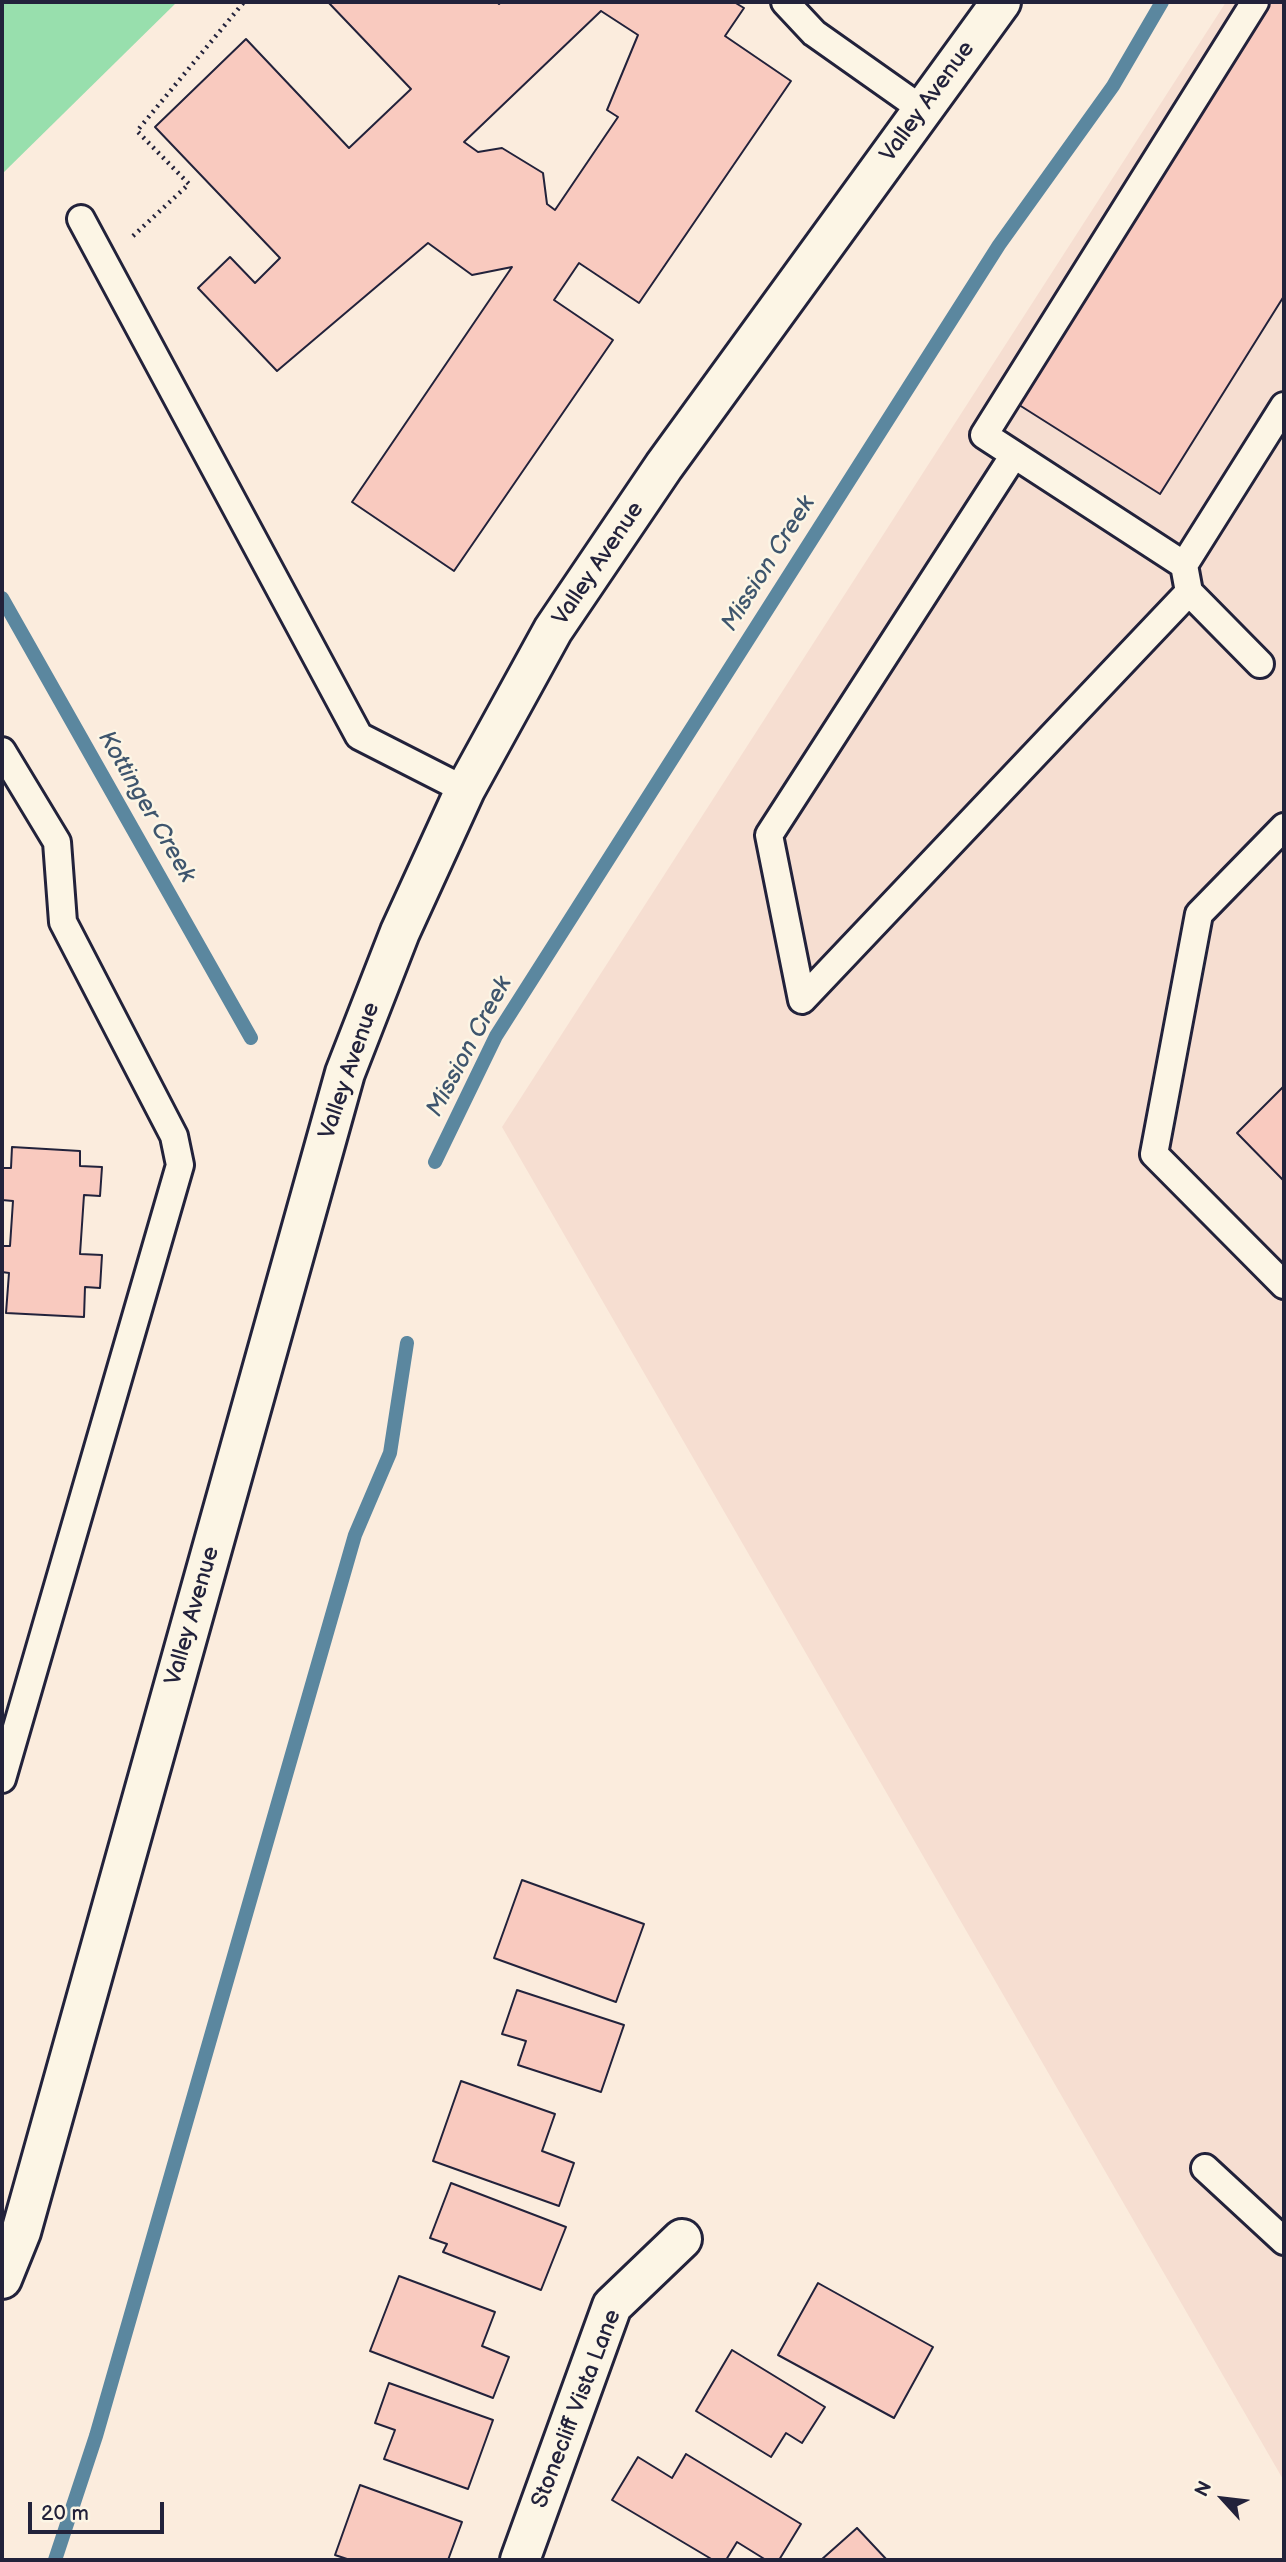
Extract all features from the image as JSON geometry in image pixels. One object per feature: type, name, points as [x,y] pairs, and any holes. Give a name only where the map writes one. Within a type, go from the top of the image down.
[{"type":"street","name":"Valley Avenue","points":[[4,2271],[25,2219],[345,1073],[400,932],[464,790],[553,631],[664,466],[1001,2]]},
{"type":"street","name":"Stonecliff Vista Lane","points":[[529,2557],[612,2306],[682,2239]]},
{"type":"lane","points":[[785,2],[814,33],[923,110]]},
{"type":"lane","points":[[1184,565],[984,435],[1255,2]]},
{"type":"lane","points":[[81,219],[359,736],[464,790]]},
{"type":"lane","points":[[1260,664],[1189,592],[1184,565],[1284,406]]},
{"type":"lane","points":[[1014,455],[769,835],[802,1000],[1189,592]]},
{"type":"lane","points":[[2,751],[57,842],[63,922],[174,1136],[180,1165],[2,1779]]},
{"type":"lane","points":[[1284,827],[1199,914],[1154,1154],[1284,1285]]},
{"type":"lane","points":[[1205,2168],[1284,2241]]},
{"type":"path","points":[[104,263],[189,184],[137,131],[244,2]]},
{"type":"shaded area","points":[[1226,2],[1284,2],[1284,2481],[502,1127]]},
{"type":"green space","points":[[2,2],[177,2],[2,174]]},
{"type":"building","points":[[328,2],[734,2],[744,8],[725,36],[791,81],[639,303],[579,263],[554,300],[613,340],[454,571],[352,502],[512,267],[472,275],[428,243],[277,371],[198,288],[230,257],[255,283],[280,258],[155,127],[246,39],[349,148],[411,89]],"holes":[[[601,11],[638,35],[607,110],[618,117],[555,210],[547,204],[543,173],[502,148],[478,152],[464,142]]]},
{"type":"building","points":[[1267,2],[1284,2],[1284,296],[1160,494],[1016,403]]},
{"type":"building","points":[[1284,1086],[1284,1181],[1237,1133]]},
{"type":"building","points":[[12,1147],[80,1151],[80,1166],[102,1167],[100,1196],[84,1195],[80,1254],[102,1255],[100,1288],[85,1287],[84,1317],[6,1313],[9,1273],[2,1272],[2,1246],[10,1246],[13,1201],[2,1200],[2,1168],[11,1168]]},
{"type":"building","points":[[522,1880],[644,1924],[616,2002],[494,1958]]},
{"type":"building","points":[[517,1990],[624,2025],[601,2092],[518,2065],[526,2041],[502,2034]]},
{"type":"building","points":[[461,2081],[555,2114],[542,2151],[574,2163],[559,2206],[433,2161]]},
{"type":"building","points":[[451,2183],[566,2227],[541,2290],[443,2252],[447,2244],[430,2238]]},
{"type":"building","points":[[399,2276],[495,2312],[482,2346],[509,2357],[493,2398],[370,2351]]},
{"type":"building","points":[[818,2283],[933,2347],[894,2418],[778,2355]]},
{"type":"building","points":[[732,2350],[825,2407],[802,2443],[786,2433],[771,2457],[696,2411]]},
{"type":"building","points":[[389,2383],[493,2420],[468,2489],[384,2459],[395,2430],[375,2423]]},
{"type":"building","points":[[686,2454],[801,2524],[779,2560],[766,2560],[737,2542],[726,2560],[713,2560],[612,2500],[638,2457],[672,2478]]},
{"type":"building","points":[[360,2485],[462,2522],[448,2560],[350,2560],[335,2555]]},
{"type":"building","points":[[857,2528],[887,2560],[821,2560]]},
{"type":"waterway","name":"Mission Creek","points":[[435,1162],[496,1036],[999,245],[1113,86],[1162,2]]},
{"type":"waterway","name":"Kottinger Creek","points":[[2,598],[251,1038]]},
{"type":"waterway","points":[[55,2560],[96,2436],[355,1535],[390,1453],[407,1343]]}]
